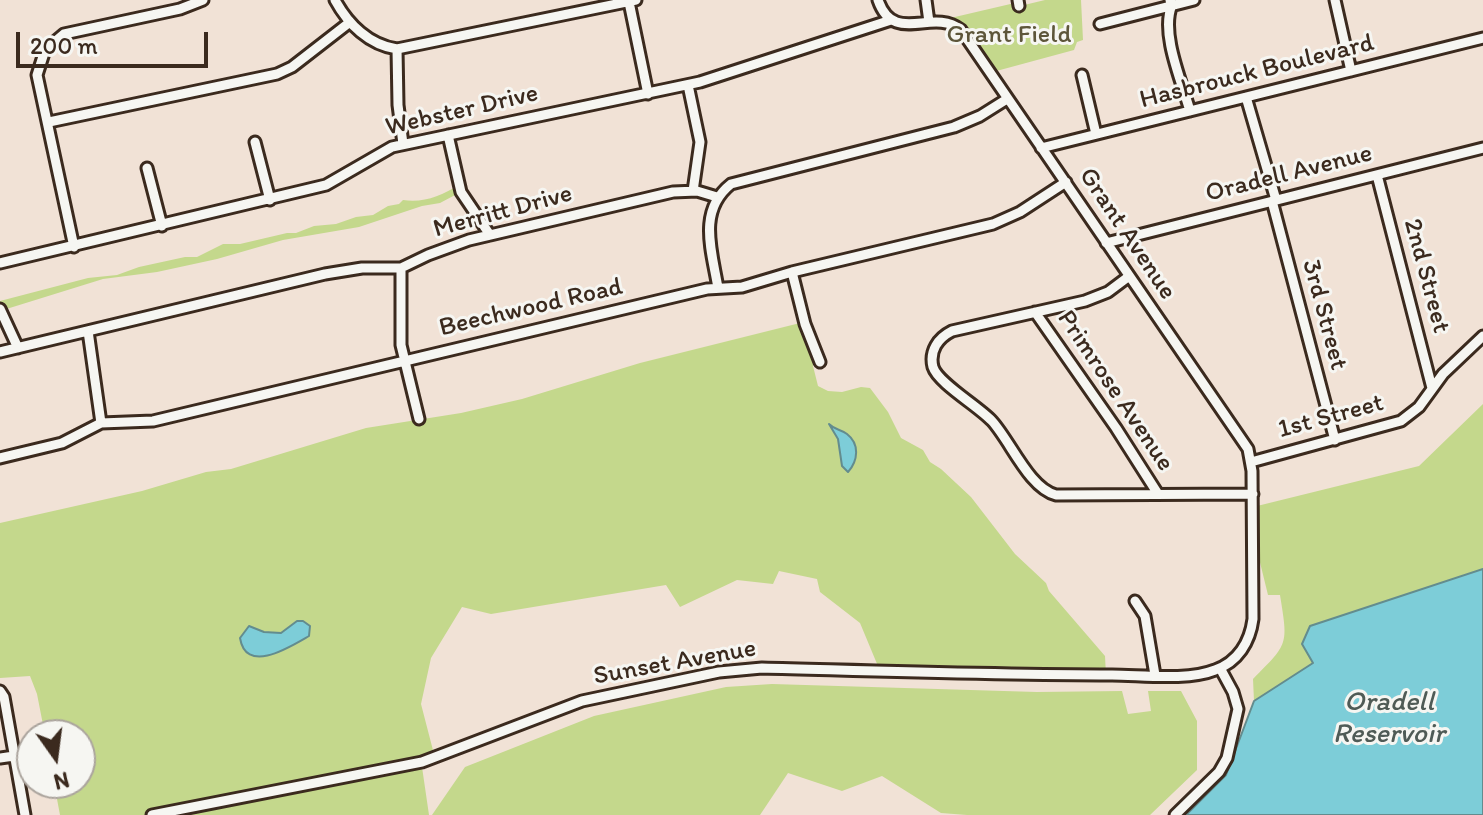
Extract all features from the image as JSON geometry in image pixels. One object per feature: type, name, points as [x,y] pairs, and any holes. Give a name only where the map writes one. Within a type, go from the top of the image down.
[{"type":"street","points":[[74,247],[37,75],[41,57],[57,38],[72,32],[180,9],[203,0]]},
{"type":"street","points":[[335,0],[350,22],[371,40],[397,49],[632,1],[648,94]]},
{"type":"street","points":[[878,0],[891,20]]},
{"type":"street","points":[[926,0],[929,22]]},
{"type":"street","points":[[1100,24],[1171,3],[1194,0]]},
{"type":"street","points":[[1335,0],[1351,71]]},
{"type":"street","points":[[1171,3],[1168,32],[1190,111]]},
{"type":"street","name":"Grant Avenue","points":[[891,20],[907,25],[942,20],[961,30],[1248,449],[1254,538],[1252,628],[1239,653],[1220,668]]},
{"type":"street","name":"Webster Drive","points":[[0,263],[270,200],[338,179],[381,151],[403,144],[688,85],[891,20]]},
{"type":"street","points":[[49,122],[277,74],[292,67],[350,22]]},
{"type":"street","name":"Hasbrouck Boulevard","points":[[1041,148],[1483,38]]},
{"type":"street","points":[[397,49],[398,105],[403,144]]},
{"type":"street","points":[[1082,75],[1096,134]]},
{"type":"street","points":[[688,85],[700,142],[693,191]]},
{"type":"street","name":"3rd Street","points":[[1246,97],[1335,440]]},
{"type":"street","points":[[718,288],[708,224],[712,207],[724,189],[738,180],[966,123],[1007,99]]},
{"type":"street","points":[[448,135],[461,192],[490,235]]},
{"type":"street","points":[[255,142],[270,200]]},
{"type":"street","name":"Oradell Avenue","points":[[1106,243],[1483,148]]},
{"type":"street","points":[[147,168],[162,226]]},
{"type":"street","name":"2nd Street","points":[[1377,175],[1432,388]]},
{"type":"street","name":"Beechwood Road","points":[[0,458],[62,443],[101,423],[153,421],[718,288],[742,287],[993,224],[1020,212],[1066,182]]},
{"type":"street","name":"Merritt Drive","points":[[0,352],[325,274],[362,268],[401,268],[448,247],[490,235],[673,192],[693,191],[717,197]]},
{"type":"street","points":[[401,268],[400,329],[419,419]]},
{"type":"street","points":[[792,272],[805,324],[820,362]]},
{"type":"street","points":[[1128,277],[1097,297],[946,334],[937,343],[932,356],[937,375],[986,414],[1037,485],[1047,493],[1253,494]]},
{"type":"street","points":[[0,309],[18,348]]},
{"type":"street","name":"Primrose Avenue","points":[[1035,312],[1158,494]]},
{"type":"street","points":[[88,331],[101,423]]},
{"type":"street","name":"1st Street","points":[[1251,462],[1401,421],[1419,407],[1452,364],[1483,336]]},
{"type":"street","points":[[1135,601],[1145,616],[1155,675]]},
{"type":"street","points":[[1175,815],[1219,772],[1227,758],[1238,709],[1220,668]]},
{"type":"street","name":"Sunset Avenue","points":[[152,815],[422,762],[582,701],[739,669],[1155,675],[1202,674],[1220,668]]},
{"type":"street","points":[[0,691],[4,697],[25,815]]},
{"type":"street","points":[[0,758],[14,756]]},
{"type":"green space","name":"Grant Field","points":[[1045,0],[1081,0],[1083,40],[1077,42],[1074,50],[989,73],[965,35],[942,20],[1019,2],[1020,6]]},
{"type":"green space","points":[[459,185],[457,194],[440,203],[359,227],[283,240],[157,272],[103,279],[0,311],[0,301],[88,278],[117,275],[139,267],[197,257],[223,244],[240,244],[373,215],[403,200],[432,198]]},
{"type":"green space","points":[[800,323],[818,357],[813,366],[818,386],[828,391],[842,392],[870,388],[888,412],[901,438],[923,450],[930,462],[971,497],[1015,554],[1046,583],[1049,591],[1105,656],[1106,675],[880,671],[860,623],[820,592],[817,579],[779,571],[773,584],[737,580],[680,607],[666,585],[491,614],[462,607],[431,658],[421,704],[435,758],[425,761],[422,767],[429,815],[60,815],[57,799],[96,799],[96,719],[42,719],[30,676],[0,678],[0,523],[142,491],[206,472],[231,469],[366,428],[461,413],[522,399],[640,363]]},
{"type":"green space","points":[[1483,404],[1483,569],[1310,626],[1313,663],[1254,701],[1253,679],[1279,650],[1283,642],[1284,624],[1280,595],[1268,595],[1254,538],[1253,507],[1419,466]]},
{"type":"green space","points":[[772,684],[1037,692],[1122,691],[1128,714],[1151,711],[1148,691],[1181,691],[1197,721],[1197,770],[1150,815],[941,813],[882,776],[842,791],[788,773],[760,815],[432,815],[465,767],[594,716],[726,687]]},
{"type":"water","points":[[829,424],[847,434],[856,448],[856,458],[848,472],[842,466],[838,439]]},
{"type":"water","name":"Oradell Reservoir","points":[[1483,569],[1483,815],[1186,815],[1226,775],[1254,701],[1313,663],[1302,644],[1310,626]]},
{"type":"water","points":[[297,621],[310,626],[309,636],[291,646],[259,657],[244,649],[240,638],[249,626],[264,632],[281,633]]}]
